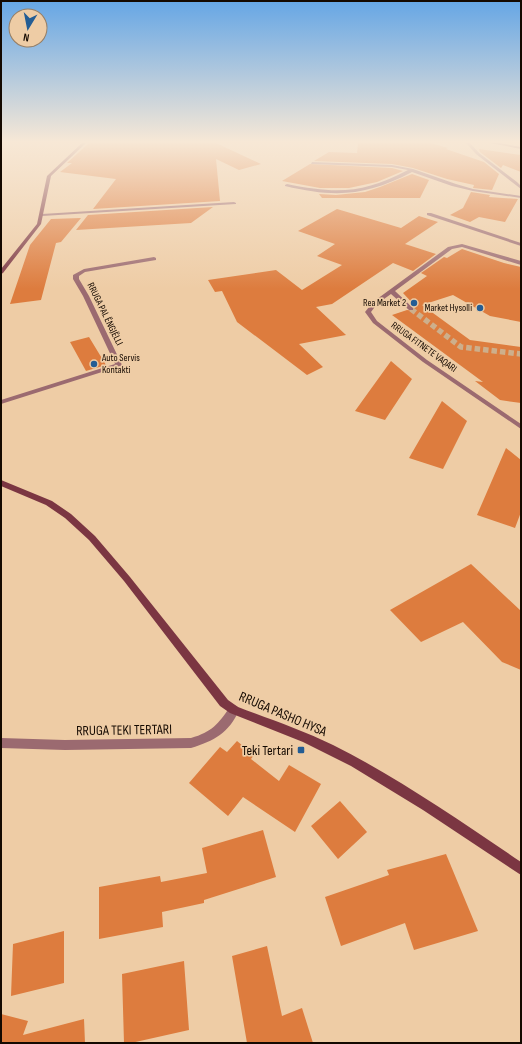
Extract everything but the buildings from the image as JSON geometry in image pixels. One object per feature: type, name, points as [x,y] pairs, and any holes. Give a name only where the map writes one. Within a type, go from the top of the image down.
[{"type":"main road","points":[[1,272],[39,224],[46,192]]},
{"type":"main road","name":"RRUGA PASHO HYSA","points":[[1,483],[49,503],[68,516],[92,538],[127,579],[224,703],[234,710],[314,742],[357,764],[453,824],[521,869]]},
{"type":"street","points":[[492,192],[521,197]]},
{"type":"street","points":[[42,215],[234,203]]},
{"type":"street","points":[[429,214],[521,245]]},
{"type":"street","name":"RRUGA FITNETE VAQARI","points":[[521,263],[469,247],[455,246],[445,250],[391,291],[370,308],[368,312],[376,322],[425,360],[521,427]]},
{"type":"street","name":"RRUGA PAL ËNGJËLLI","points":[[1,402],[119,365],[86,296],[76,279],[76,275],[84,270],[154,259]]},
{"type":"street","points":[[391,291],[411,308]]},
{"type":"street","name":"RRUGA TEKI TERTARI","points":[[1,743],[191,743],[209,738],[220,730],[234,710]]},
{"type":"tunnel","points":[[411,309],[461,347],[521,354]]},
{"type":"place","name":"Rea Market 2","points":[[414,303]]},
{"type":"place","name":"Market Hysolli","points":[[480,308]]},
{"type":"place","name":"Auto Servis Kontakti","points":[[94,364]]},
{"type":"place","name":"Teki Tertari","points":[[301,750]]}]
